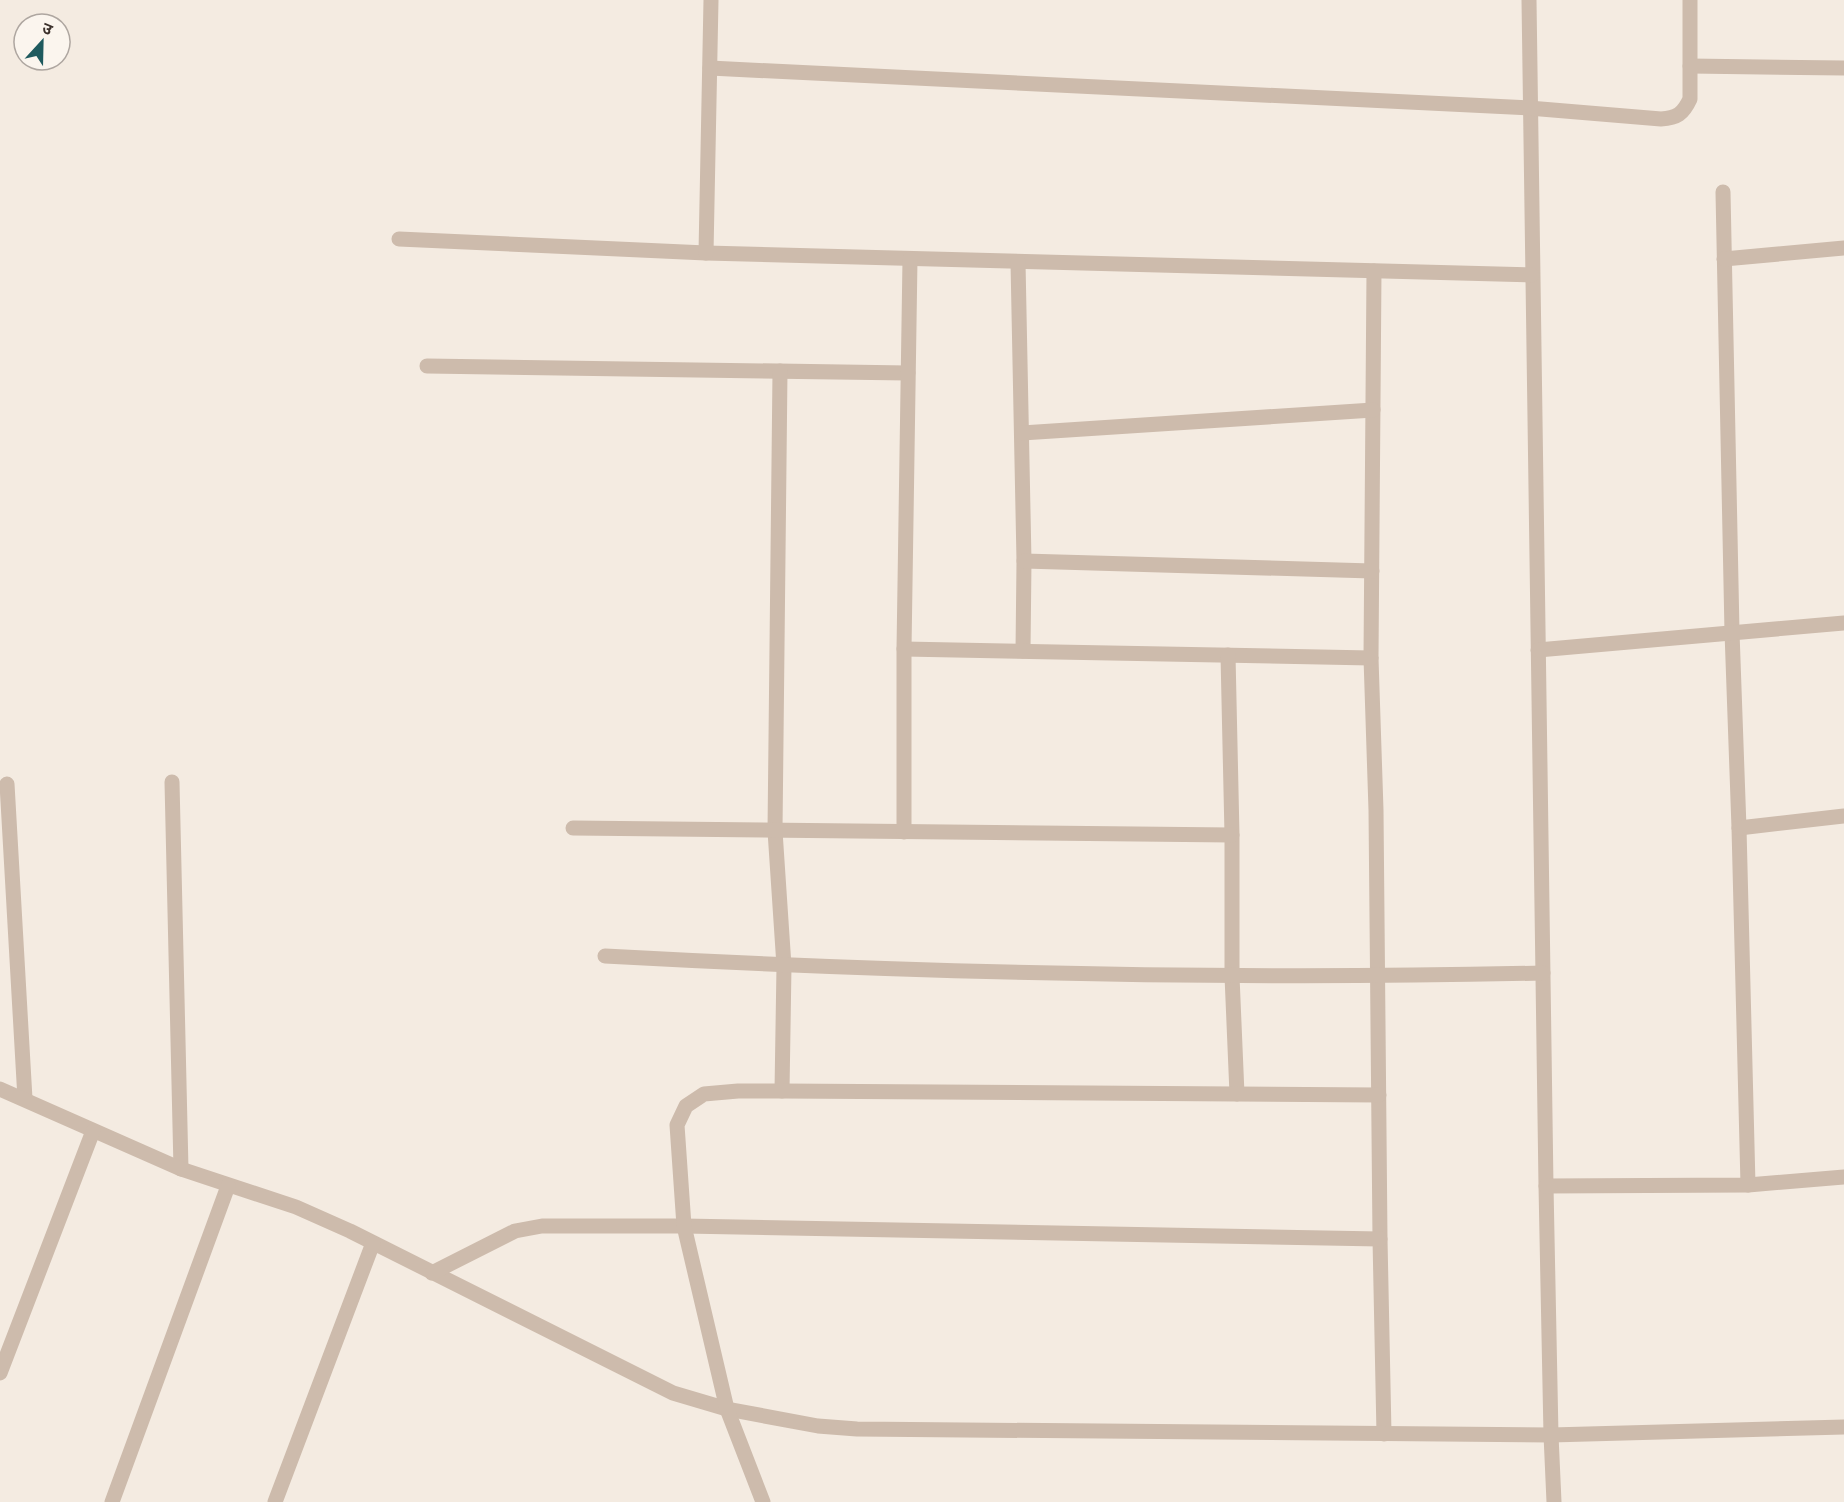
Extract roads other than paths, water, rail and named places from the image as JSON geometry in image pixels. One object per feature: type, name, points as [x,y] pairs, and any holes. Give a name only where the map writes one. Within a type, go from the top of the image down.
[{"type":"street","points":[[706,253],[711,0]]},
{"type":"street","points":[[1529,0],[1546,1186],[1554,1502]]},
{"type":"street","points":[[710,68],[1529,108],[1661,119],[1674,118],[1683,113],[1690,99],[1690,0]]},
{"type":"street","points":[[1690,66],[1844,68]]},
{"type":"street","points":[[1722,192],[1748,1185]]},
{"type":"street","points":[[399,239],[706,253],[1532,275]]},
{"type":"street","points":[[1724,259],[1844,248]]},
{"type":"street","points":[[904,832],[904,649],[910,259]]},
{"type":"street","points":[[1018,262],[1024,561],[1023,651]]},
{"type":"street","points":[[1374,271],[1371,658],[1376,810],[1384,1434]]},
{"type":"street","points":[[428,366],[908,373]]},
{"type":"street","points":[[780,371],[776,831],[784,966],[782,1090]]},
{"type":"street","points":[[1022,434],[1373,410]]},
{"type":"street","points":[[1024,561],[1372,571]]},
{"type":"street","points":[[1538,650],[1844,623]]},
{"type":"street","points":[[904,649],[1371,658]]},
{"type":"street","points":[[1228,656],[1232,976],[1237,1094]]},
{"type":"street","points":[[172,782],[181,1169]]},
{"type":"street","points":[[7,784],[25,1100]]},
{"type":"street","points":[[1739,828],[1844,816]]},
{"type":"street","points":[[573,828],[1232,835]]},
{"type":"street","points":[[605,956],[784,966],[1232,976],[1378,977],[1543,974]]},
{"type":"street","points":[[0,1089],[181,1169],[296,1207],[673,1392],[727,1409],[818,1426],[857,1429],[1551,1435],[1844,1426]]},
{"type":"street","points":[[763,1502],[727,1409],[684,1226],[678,1125],[686,1106],[704,1094],[738,1090],[782,1090],[1379,1095]]},
{"type":"street","points":[[0,1374],[93,1131]]},
{"type":"street","points":[[1546,1186],[1748,1185],[1844,1177]]},
{"type":"street","points":[[112,1502],[228,1186]]},
{"type":"street","points":[[432,1272],[515,1231],[542,1226],[684,1226],[1380,1239]]},
{"type":"street","points":[[275,1502],[373,1243]]}]
